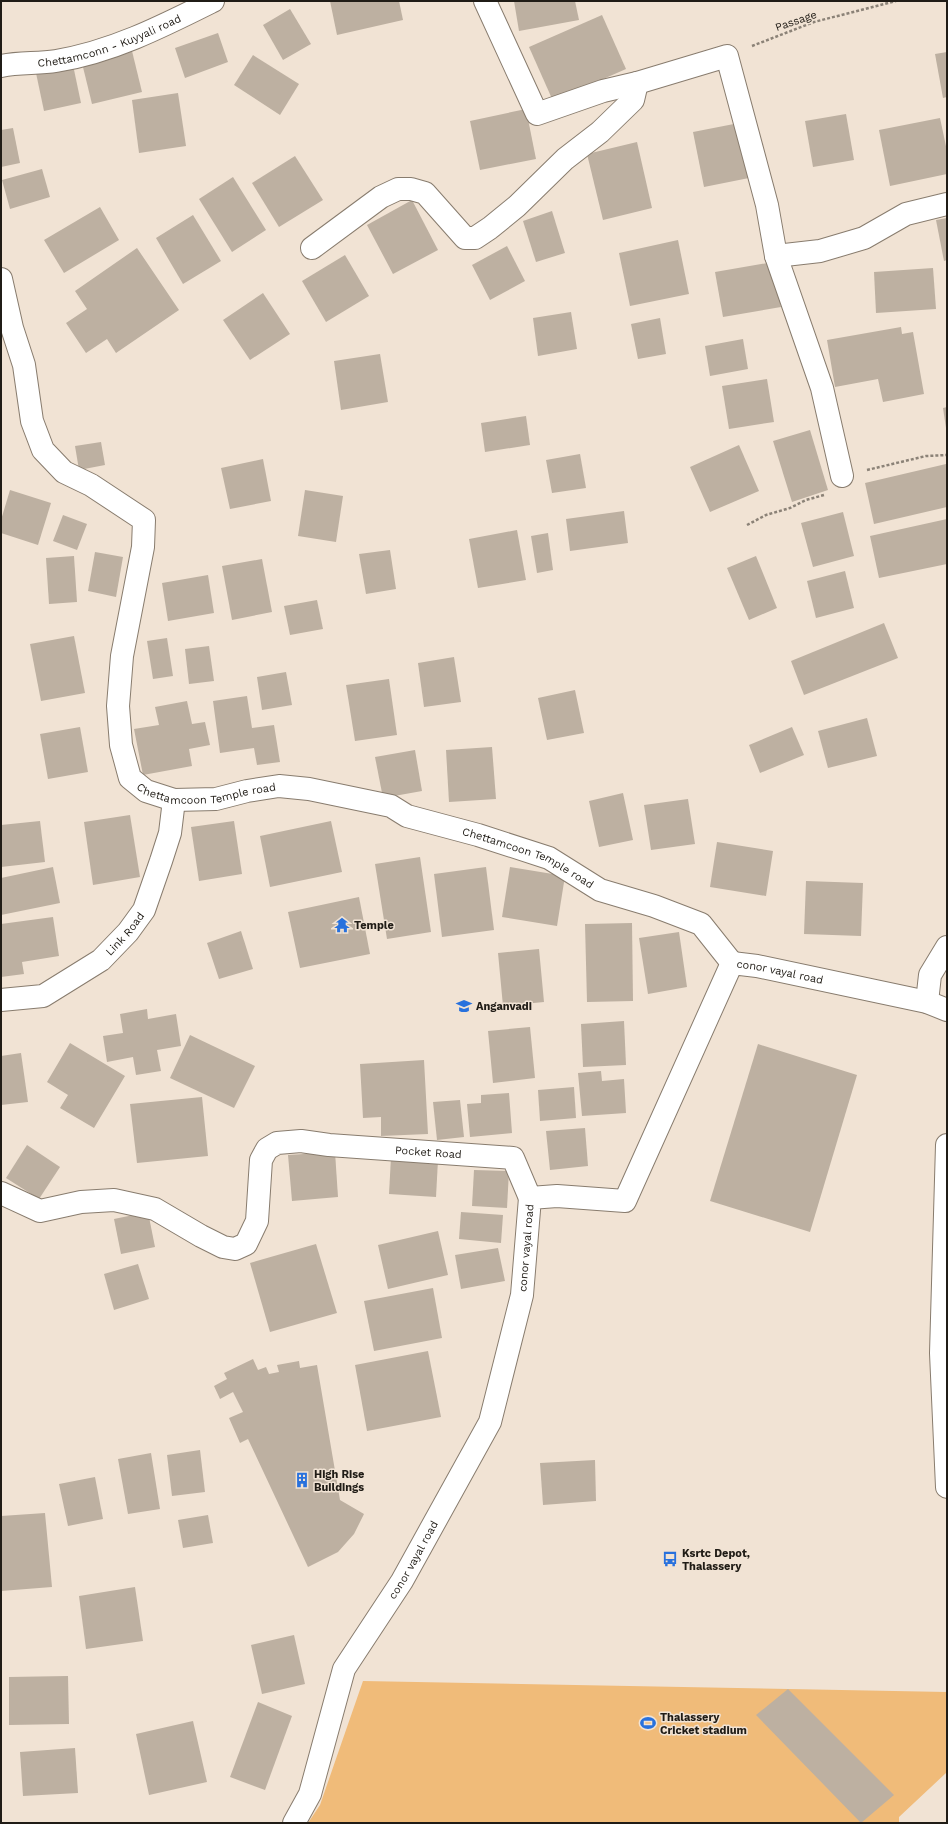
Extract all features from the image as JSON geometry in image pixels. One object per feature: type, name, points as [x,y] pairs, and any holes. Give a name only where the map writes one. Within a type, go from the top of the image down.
[{"type":"street","name":"Chettamconn - Kuyyali road","points":[[1,66],[56,61],[104,50],[133,39],[213,1]]},
{"type":"street","points":[[485,1],[537,114],[603,91],[637,83],[727,56],[767,205],[776,256],[822,388],[842,476]]},
{"type":"street","points":[[312,248],[376,200],[398,189],[411,189],[425,193],[465,238],[475,238],[517,206],[565,159],[600,132],[620,114],[633,100],[637,83]]},
{"type":"street","points":[[776,256],[820,251],[864,238],[906,214],[947,204]]},
{"type":"street","name":"Chettamcoon Temple road","points":[[1,279],[12,328],[24,365],[32,421],[43,450],[64,472],[91,485],[144,520],[142,547],[122,656],[118,706],[121,745],[130,778],[146,792],[174,800],[216,799],[247,791],[279,786],[309,789],[391,806],[407,816],[478,835],[549,858],[600,890],[654,906],[701,924],[732,963]]},
{"type":"street","name":"Link Road","points":[[1,1000],[42,996],[102,960],[128,932],[144,910],[170,833],[174,800]]},
{"type":"street","points":[[937,1006],[930,975],[947,947]]},
{"type":"street","name":"conor vayal road","points":[[294,1823],[310,1794],[344,1670],[402,1581],[490,1422],[522,1295],[530,1198],[557,1196],[625,1201],[732,963],[757,966],[937,1006]]},
{"type":"street","name":"Pocket Road","points":[[1,1193],[40,1211],[81,1202],[114,1200],[155,1209],[201,1236],[223,1247],[235,1249],[246,1244],[257,1221],[261,1160],[267,1149],[277,1143],[301,1141],[513,1158],[530,1198]]},
{"type":"street","points":[[947,1145],[941,1353],[947,1487]]},
{"type":"path","name":"Passage","points":[[727,56],[814,22],[896,1]]},
{"type":"shaded area","name":"Thalassery Cricket stadium","points":[[363,1681],[947,1692],[946,1773],[899,1817],[899,1823],[308,1823],[320,1805]]},
{"type":"building","points":[[330,1],[399,1],[403,20],[337,35]]},
{"type":"building","points":[[514,1],[575,1],[579,20],[519,31]]},
{"type":"building","points":[[290,9],[311,44],[283,60],[263,25]]},
{"type":"building","points":[[602,15],[626,69],[553,101],[529,47]]},
{"type":"building","points":[[218,33],[228,62],[185,78],[175,48]]},
{"type":"building","points":[[132,51],[142,92],[92,104],[82,63]]},
{"type":"building","points":[[947,52],[947,97],[943,98],[935,54]]},
{"type":"building","points":[[253,55],[299,84],[280,115],[234,85]]},
{"type":"building","points":[[73,65],[81,103],[44,111],[36,73]]},
{"type":"building","points":[[178,93],[186,146],[139,153],[132,100]]},
{"type":"building","points":[[526,109],[536,159],[480,170],[470,121]]},
{"type":"building","points":[[846,114],[854,160],[813,167],[805,121]]},
{"type":"building","points":[[940,118],[947,151],[947,174],[890,186],[879,130]]},
{"type":"building","points":[[739,123],[749,178],[704,187],[693,132]]},
{"type":"building","points":[[13,128],[20,163],[1,167],[1,130]]},
{"type":"building","points":[[637,142],[652,208],[603,220],[587,154]]},
{"type":"building","points":[[295,156],[323,200],[279,227],[252,183]]},
{"type":"building","points":[[42,169],[50,197],[10,209],[2,180]]},
{"type":"building","points":[[233,177],[266,230],[232,252],[199,199]]},
{"type":"building","points":[[412,200],[438,250],[393,274],[367,225]]},
{"type":"building","points":[[100,207],[119,240],[64,273],[44,240]]},
{"type":"building","points":[[552,211],[565,253],[536,262],[523,221]]},
{"type":"building","points":[[193,215],[221,261],[183,284],[156,238]]},
{"type":"building","points":[[947,218],[947,260],[944,261],[936,220]]},
{"type":"building","points":[[678,240],[689,294],[630,306],[619,253]]},
{"type":"building","points":[[507,246],[525,281],[490,300],[472,265]]},
{"type":"building","points":[[137,248],[179,310],[116,353],[107,339],[86,353],[66,323],[87,309],[75,291]]},
{"type":"building","points":[[345,255],[369,296],[326,322],[302,281]]},
{"type":"building","points":[[773,262],[781,307],[723,317],[715,272]]},
{"type":"building","points":[[933,268],[936,309],[876,313],[874,272]]},
{"type":"building","points":[[263,293],[290,334],[250,360],[223,320]]},
{"type":"building","points":[[571,312],[577,349],[538,356],[533,318]]},
{"type":"building","points":[[660,318],[666,354],[638,359],[631,324]]},
{"type":"building","points":[[901,327],[902,334],[913,332],[924,394],[883,402],[878,379],[835,387],[827,340]]},
{"type":"building","points":[[743,339],[748,369],[710,376],[705,346]]},
{"type":"building","points":[[380,354],[388,402],[341,410],[334,361]]},
{"type":"building","points":[[767,379],[774,422],[729,429],[722,386]]},
{"type":"building","points":[[947,407],[947,428],[946,428],[943,408]]},
{"type":"building","points":[[526,416],[530,445],[485,452],[481,423]]},
{"type":"building","points":[[810,430],[828,490],[792,502],[773,441]]},
{"type":"building","points":[[101,442],[105,465],[79,470],[75,446]]},
{"type":"building","points":[[739,445],[759,491],[710,512],[690,467]]},
{"type":"building","points":[[580,454],[586,488],[552,493],[546,460]]},
{"type":"building","points":[[263,459],[271,501],[230,509],[221,468]]},
{"type":"building","points":[[946,464],[947,507],[874,524],[865,483]]},
{"type":"building","points":[[10,490],[51,503],[38,545],[1,533],[1,520]]},
{"type":"building","points":[[305,490],[343,496],[336,542],[298,536]]},
{"type":"building","points":[[624,511],[628,543],[570,551],[566,519]]},
{"type":"building","points":[[843,512],[854,556],[813,567],[801,523]]},
{"type":"building","points":[[63,515],[87,524],[77,550],[53,541]]},
{"type":"building","points":[[947,519],[947,564],[879,578],[870,536]]},
{"type":"building","points":[[517,530],[526,580],[478,588],[469,539]]},
{"type":"building","points":[[548,533],[553,570],[537,573],[531,536]]},
{"type":"building","points":[[390,550],[396,589],[366,594],[359,554]]},
{"type":"building","points":[[95,552],[123,557],[116,597],[88,591]]},
{"type":"building","points":[[74,556],[77,602],[49,604],[46,558]]},
{"type":"building","points":[[756,556],[777,608],[749,620],[727,568]]},
{"type":"building","points":[[262,559],[272,612],[232,620],[222,566]]},
{"type":"building","points":[[845,571],[854,608],[816,618],[807,581]]},
{"type":"building","points":[[208,575],[214,613],[168,621],[162,583]]},
{"type":"building","points":[[317,600],[323,629],[290,635],[284,606]]},
{"type":"building","points":[[884,623],[898,658],[804,695],[791,661]]},
{"type":"building","points":[[74,636],[85,693],[41,701],[30,644]]},
{"type":"building","points":[[167,638],[173,676],[153,679],[147,641]]},
{"type":"building","points":[[209,646],[214,681],[189,684],[185,649]]},
{"type":"building","points":[[454,657],[461,702],[424,707],[418,663]]},
{"type":"building","points":[[286,672],[292,705],[262,710],[257,677]]},
{"type":"building","points":[[389,679],[397,735],[355,741],[346,685]]},
{"type":"building","points":[[575,690],[584,733],[547,740],[538,698]]},
{"type":"building","points":[[247,696],[252,728],[274,725],[280,762],[257,765],[254,748],[220,753],[213,701]]},
{"type":"building","points":[[187,701],[192,724],[205,722],[210,745],[189,749],[192,766],[143,775],[134,729],[159,725],[155,707]]},
{"type":"building","points":[[867,718],[877,756],[828,768],[818,731]]},
{"type":"building","points":[[80,727],[88,772],[48,779],[40,734]]},
{"type":"building","points":[[792,727],[804,755],[760,773],[749,745]]},
{"type":"building","points":[[492,747],[496,799],[449,802],[446,750]]},
{"type":"building","points":[[415,750],[422,791],[383,798],[375,757]]},
{"type":"building","points":[[623,793],[633,840],[599,847],[589,801]]},
{"type":"building","points":[[688,799],[695,844],[651,850],[644,805]]},
{"type":"building","points":[[130,815],[140,877],[93,885],[84,822]]},
{"type":"building","points":[[40,821],[45,862],[1,867],[1,825]]},
{"type":"building","points":[[234,821],[242,874],[199,881],[191,827]]},
{"type":"building","points":[[331,821],[342,872],[270,887],[260,836]]},
{"type":"building","points":[[717,842],[773,851],[766,896],[710,887]]},
{"type":"building","points":[[420,857],[431,932],[387,939],[375,864]]},
{"type":"building","points":[[53,867],[60,903],[1,915],[1,878]]},
{"type":"building","points":[[486,867],[494,930],[442,937],[434,874]]},
{"type":"building","points":[[510,867],[565,876],[557,926],[502,917]]},
{"type":"building","points":[[806,881],[863,883],[861,936],[804,934]]},
{"type":"building","points":[[359,897],[370,954],[300,968],[288,912]]},
{"type":"building","points":[[53,917],[59,956],[22,962],[24,974],[1,977],[1,924]]},
{"type":"building","points":[[632,923],[633,1001],[587,1002],[585,924]]},
{"type":"building","points":[[241,931],[253,969],[219,979],[207,943]]},
{"type":"building","points":[[679,932],[687,987],[648,994],[639,938]]},
{"type":"building","points":[[539,949],[544,1002],[503,1006],[498,953]]},
{"type":"building","points":[[147,1009],[148,1019],[176,1014],[181,1046],[157,1050],[161,1071],[136,1075],[133,1057],[107,1062],[103,1036],[123,1033],[120,1014]]},
{"type":"building","points":[[624,1021],[626,1065],[583,1067],[581,1024]]},
{"type":"building","points":[[530,1027],[535,1078],[493,1083],[488,1031]]},
{"type":"building","points":[[190,1035],[255,1066],[234,1108],[170,1078]]},
{"type":"building","points":[[70,1043],[125,1076],[94,1128],[60,1108],[68,1095],[47,1082]]},
{"type":"building","points":[[758,1044],[857,1075],[810,1232],[710,1201]]},
{"type":"building","points":[[21,1053],[28,1102],[1,1105],[1,1056]]},
{"type":"building","points":[[424,1060],[428,1134],[381,1136],[381,1117],[363,1118],[360,1064]]},
{"type":"building","points":[[601,1071],[602,1081],[624,1079],[626,1113],[582,1116],[578,1073]]},
{"type":"building","points":[[574,1087],[576,1118],[540,1121],[538,1090]]},
{"type":"building","points":[[509,1093],[512,1133],[470,1137],[467,1104],[481,1103],[481,1095]]},
{"type":"building","points":[[202,1097],[208,1156],[137,1163],[130,1104]]},
{"type":"building","points":[[460,1100],[464,1137],[437,1140],[433,1102]]},
{"type":"building","points":[[585,1128],[588,1166],[550,1170],[546,1131]]},
{"type":"building","points":[[27,1145],[60,1167],[39,1199],[6,1178]]},
{"type":"building","points":[[335,1152],[338,1197],[292,1201],[288,1155]]},
{"type":"building","points":[[391,1157],[438,1160],[436,1197],[389,1194]]},
{"type":"building","points":[[474,1170],[509,1171],[507,1208],[472,1206]]},
{"type":"building","points":[[148,1212],[155,1247],[121,1254],[114,1219]]},
{"type":"building","points":[[461,1212],[503,1215],[501,1243],[459,1239]]},
{"type":"building","points":[[438,1231],[448,1275],[388,1289],[378,1245]]},
{"type":"building","points":[[316,1244],[337,1313],[270,1332],[250,1263]]},
{"type":"building","points":[[498,1248],[505,1281],[461,1289],[455,1255]]},
{"type":"building","points":[[138,1264],[149,1299],[114,1310],[104,1274]]},
{"type":"building","points":[[433,1288],[442,1338],[374,1351],[364,1301]]},
{"type":"building","points":[[428,1351],[441,1417],[367,1431],[355,1365]]},
{"type":"building","name":"High Rise Buildings","points":[[253,1359],[258,1370],[266,1367],[269,1374],[279,1372],[277,1365],[299,1361],[300,1368],[317,1365],[340,1500],[364,1514],[354,1534],[338,1552],[308,1567],[248,1439],[240,1443],[229,1418],[243,1412],[233,1392],[220,1399],[214,1386],[227,1379],[224,1373]]},
{"type":"building","points":[[200,1450],[205,1492],[172,1496],[167,1455]]},
{"type":"building","points":[[151,1453],[160,1509],[128,1514],[118,1459]]},
{"type":"building","points":[[595,1460],[596,1501],[543,1505],[540,1463]]},
{"type":"building","points":[[95,1477],[103,1519],[68,1526],[59,1484]]},
{"type":"building","points":[[45,1513],[52,1587],[1,1591],[1,1516]]},
{"type":"building","points":[[208,1515],[213,1543],[183,1548],[178,1520]]},
{"type":"building","points":[[135,1587],[143,1641],[86,1649],[79,1596]]},
{"type":"building","points":[[294,1635],[305,1684],[262,1694],[251,1645]]},
{"type":"building","points":[[68,1676],[69,1724],[9,1725],[9,1677]]},
{"type":"building","points":[[788,1689],[894,1795],[861,1823],[756,1715]]},
{"type":"building","points":[[258,1702],[292,1716],[265,1790],[230,1777]]},
{"type":"building","points":[[193,1721],[207,1782],[149,1795],[136,1734]]},
{"type":"building","points":[[75,1748],[78,1793],[23,1796],[20,1752]]},
{"type":"place","name":"Temple","points":[[342,925]]},
{"type":"place","name":"Anganvadi","points":[[464,1006]]},
{"type":"place","name":"High Rise Buildings","points":[[302,1480]]},
{"type":"place","name":"Ksrtc Depot, Thalassery","points":[[670,1559]]},
{"type":"place","name":"Thalassery Cricket stadium","points":[[648,1723]]}]
